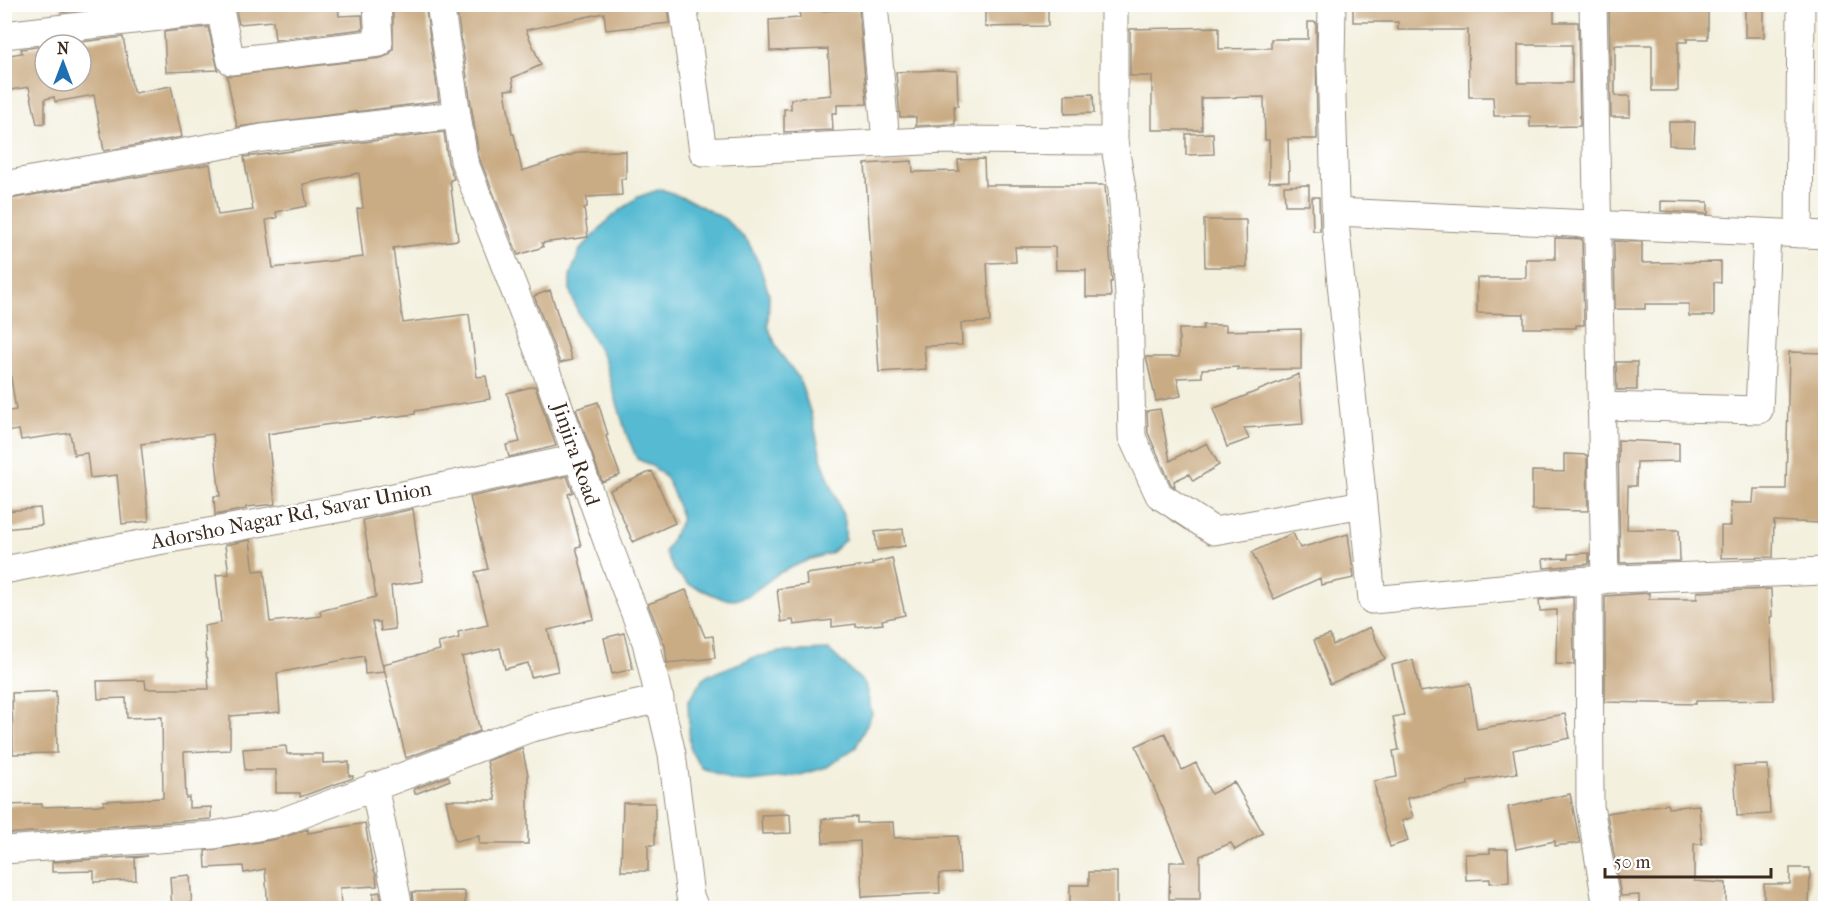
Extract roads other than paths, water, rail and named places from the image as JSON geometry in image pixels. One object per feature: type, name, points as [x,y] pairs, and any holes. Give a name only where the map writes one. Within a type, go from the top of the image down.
[{"type":"street","points":[[4,35],[220,10],[231,61],[379,43],[377,4]]},
{"type":"street","name":"Jinjira Road","points":[[440,4],[464,161],[548,373],[608,544],[646,642],[672,754],[690,896],[695,909]]},
{"type":"street","points":[[683,4],[703,152],[944,140],[1114,141]]},
{"type":"street","points":[[874,4],[886,143]]},
{"type":"street","points":[[1114,4],[1114,141],[1122,189],[1129,296],[1132,437],[1159,495],[1214,531],[1363,504]]},
{"type":"street","points":[[1332,4],[1331,64],[1335,212],[1371,600],[1597,580],[1826,571]]},
{"type":"street","points":[[1593,4],[1601,406],[1590,806],[1607,909]]},
{"type":"street","points":[[1335,212],[1812,235],[1801,4]]},
{"type":"street","points":[[4,185],[262,138],[457,115]]},
{"type":"street","points":[[1601,406],[1759,410],[1767,233]]},
{"type":"street","name":"Adorsho Nagar Rd, Savar Union","points":[[4,570],[342,507],[578,458]]},
{"type":"street","points":[[4,850],[213,835],[279,823],[531,728],[660,699]]},
{"type":"street","points":[[374,786],[399,909]]},
{"type":"water","points":[[661,189],[689,200],[725,219],[748,242],[759,264],[769,294],[768,327],[779,352],[799,378],[812,417],[822,461],[845,521],[845,540],[831,553],[779,573],[749,595],[735,600],[723,599],[688,584],[674,570],[665,552],[682,519],[672,489],[657,469],[637,459],[626,433],[604,359],[578,313],[570,291],[570,276],[580,250],[609,219],[638,197]]},
{"type":"water","points":[[829,650],[865,684],[872,714],[856,747],[827,767],[800,775],[750,781],[732,780],[702,768],[690,750],[688,702],[704,677],[755,657],[781,652]]}]
